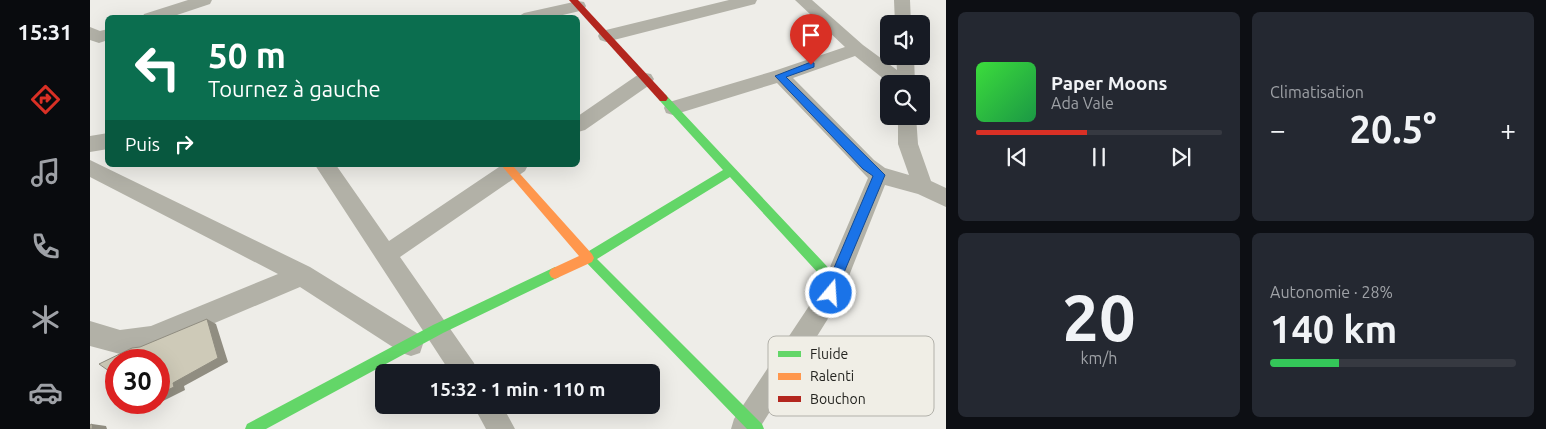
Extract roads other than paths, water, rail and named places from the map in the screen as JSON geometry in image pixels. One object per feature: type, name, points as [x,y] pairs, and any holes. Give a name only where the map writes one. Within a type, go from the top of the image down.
[{"type":"street","points":[[159,15],[204,0]]},
{"type":"street","points":[[606,36],[749,0]]},
{"type":"street","points":[[803,0],[857,49],[893,75]]},
{"type":"street","points":[[902,0],[903,15]]},
{"type":"street","points":[[534,15],[575,3],[834,282]]},
{"type":"street","points":[[90,33],[99,37],[105,35]]},
{"type":"street","points":[[673,108],[780,76],[857,49]]},
{"type":"street","points":[[780,76],[867,166],[879,175],[923,187],[946,198]]},
{"type":"street","points":[[580,124],[645,78]]},
{"type":"street","points":[[907,125],[908,144],[923,187]]},
{"type":"street","points":[[90,144],[105,142]]},
{"type":"street","points":[[326,167],[461,364]]},
{"type":"street","points":[[387,254],[512,167],[588,258],[750,426],[768,396]]},
{"type":"street","points":[[90,168],[302,275],[411,344]]},
{"type":"street","points":[[252,429],[438,329],[588,258],[731,171]]},
{"type":"street","points":[[805,336],[831,293],[879,175]]},
{"type":"street","points":[[90,333],[108,342],[127,343],[151,338],[302,275]]},
{"type":"street","points":[[492,414],[502,429]]}]
